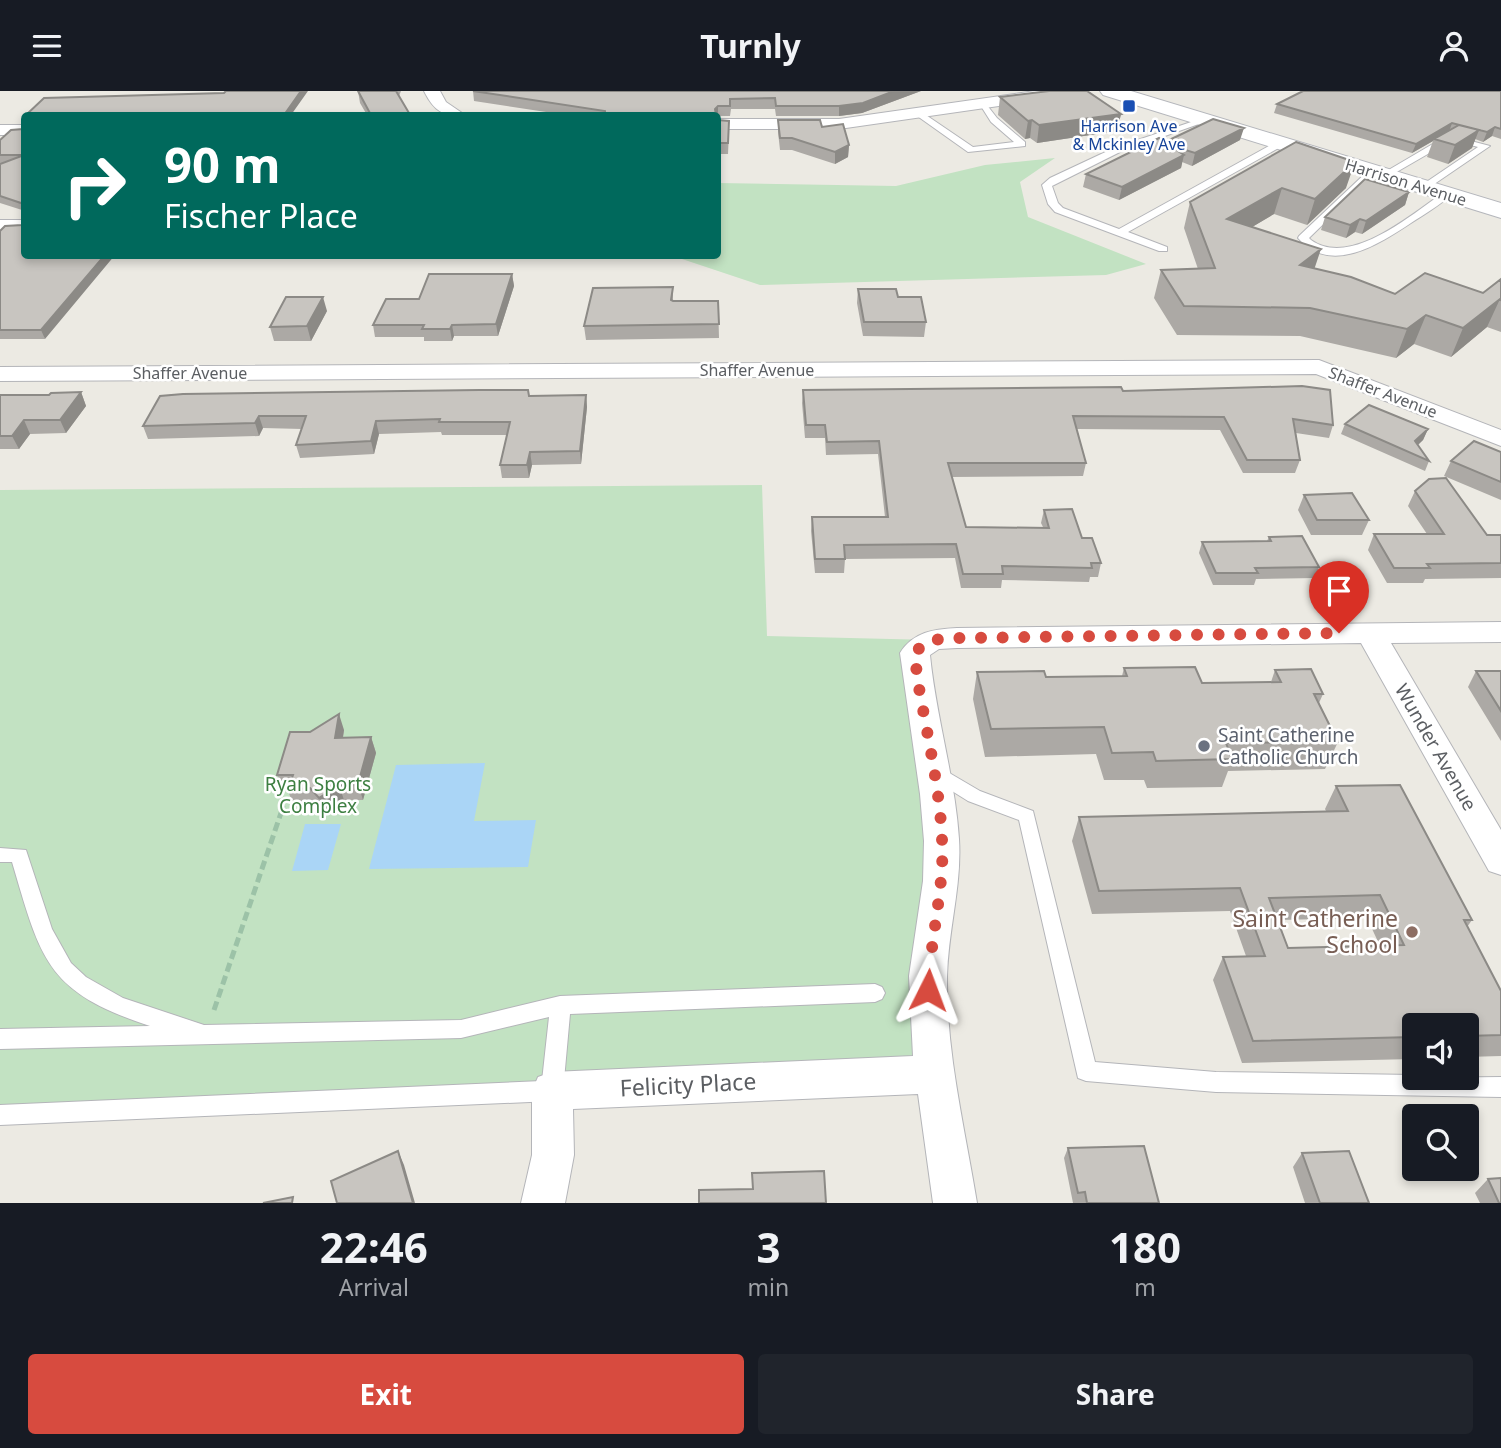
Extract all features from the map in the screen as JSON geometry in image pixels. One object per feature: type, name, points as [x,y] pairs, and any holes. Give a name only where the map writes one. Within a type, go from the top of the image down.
[{"type":"main road","name":"Harrison Avenue","points":[[1110,91],[1501,211]]},
{"type":"street","points":[[432,91],[439,105],[452,112]]},
{"type":"street","points":[[721,124],[839,124],[1068,91]]},
{"type":"street","points":[[0,130],[21,130]]},
{"type":"street","points":[[0,226],[21,226]]},
{"type":"street","name":"Shaffer Avenue","points":[[0,374],[1319,367],[1501,439]]},
{"type":"street","points":[[955,1203],[936,1074],[928,990],[930,946],[942,867],[940,819],[915,653],[922,645],[932,640],[1501,632]]},
{"type":"street","name":"Wunder Avenue","points":[[1370,633],[1501,862]]},
{"type":"street","name":"Felicity Place","points":[[552,1091],[936,1074]]},
{"type":"street","points":[[542,1203],[553,1155],[552,1091]]},
{"type":"lane","points":[[917,113],[971,150],[1022,144],[994,120],[983,103]]},
{"type":"lane","points":[[1163,249],[1059,210],[1053,204],[1047,185],[1109,153],[1206,120]]},
{"type":"lane","points":[[1424,187],[1485,146],[1451,137],[1379,173],[1303,238],[1311,246],[1325,251],[1350,252],[1418,214],[1447,194]]},
{"type":"lane","points":[[1119,233],[1281,143]]},
{"type":"lane","points":[[932,770],[974,796],[1027,816],[1086,1071],[1216,1082],[1501,1087]]},
{"type":"lane","points":[[0,855],[19,855],[52,952],[79,983],[112,1004],[209,1034]]},
{"type":"lane","points":[[0,1038],[461,1029],[560,1005],[875,993]]},
{"type":"lane","points":[[0,1115],[552,1091],[560,1005]]},
{"type":"path","points":[[209,1034],[216,1001],[286,798]]},
{"type":"green space","points":[[1055,158],[1020,182],[1028,217],[1146,264],[1106,275],[760,285],[682,259],[721,259],[721,183],[896,186],[985,165]]},
{"type":"green space","name":"Ryan Sports Complex","points":[[762,485],[767,636],[932,640],[922,645],[936,1074],[0,1115],[0,490]]},
{"type":"water","points":[[485,763],[474,821],[536,820],[528,867],[369,869],[396,765]]},
{"type":"water","points":[[305,824],[341,824],[328,870],[292,871]]},
{"type":"building","points":[[301,91],[286,112],[29,112],[44,98]]},
{"type":"building","points":[[358,91],[396,91],[408,112],[369,112]]},
{"type":"building","points":[[473,91],[894,91],[863,103],[839,106],[776,106],[775,98],[730,99],[730,106],[718,106],[716,112],[605,111]]},
{"type":"building","points":[[1049,91],[1087,91],[1121,114],[1039,125],[1032,120],[1028,121],[1000,97]]},
{"type":"building","points":[[1303,91],[1501,91],[1501,129],[1495,127],[1487,132],[1452,123],[1416,144],[1277,104]]},
{"type":"building","points":[[1213,119],[1244,128],[1195,153],[1169,145],[1184,155],[1122,187],[1086,174],[1159,138],[1165,142]]},
{"type":"building","points":[[721,120],[729,121],[728,143],[721,143]]},
{"type":"building","points":[[778,120],[820,120],[822,127],[843,124],[849,145],[835,152],[792,138],[780,138]]},
{"type":"building","points":[[1459,125],[1479,130],[1455,145],[1434,139]]},
{"type":"building","points":[[21,129],[21,155],[0,155],[0,140],[11,130]]},
{"type":"building","points":[[1296,142],[1355,162],[1315,199],[1282,188],[1227,219],[1321,249],[1300,265],[1351,277],[1395,294],[1425,273],[1483,293],[1501,279],[1501,300],[1463,328],[1426,315],[1407,329],[1310,308],[1184,306],[1161,270],[1215,268],[1190,202]]},
{"type":"building","points":[[21,156],[21,203],[0,196],[0,164]]},
{"type":"building","points":[[1365,179],[1409,192],[1366,221],[1360,219],[1350,225],[1325,217]]},
{"type":"building","points":[[21,225],[21,259],[102,259],[41,330],[0,330],[0,231],[5,226]]},
{"type":"building","points":[[429,274],[512,274],[496,324],[452,325],[450,329],[422,329],[424,325],[373,325],[386,299],[419,299]]},
{"type":"building","points":[[673,287],[673,301],[718,301],[719,324],[584,326],[593,288]]},
{"type":"building","points":[[858,289],[896,289],[898,297],[921,297],[926,322],[864,322]]},
{"type":"building","points":[[286,297],[323,297],[307,326],[270,327]]},
{"type":"building","points":[[1302,386],[1330,390],[1333,425],[1293,419],[1300,460],[1247,460],[1224,417],[1073,416],[1086,463],[948,463],[966,527],[1049,528],[1044,510],[1072,509],[1082,538],[1092,538],[1101,563],[1091,563],[1092,568],[1002,566],[1003,574],[963,574],[956,544],[844,545],[845,559],[815,559],[812,517],[888,517],[879,441],[827,442],[825,425],[806,425],[803,390],[1121,387],[1123,391]]},
{"type":"building","points":[[528,390],[529,396],[586,395],[580,451],[530,452],[527,465],[500,465],[510,422],[439,422],[440,419],[376,421],[371,441],[296,445],[306,416],[259,416],[255,423],[143,426],[160,396]]},
{"type":"building","points":[[81,392],[60,420],[24,420],[12,436],[0,436],[0,395]]},
{"type":"building","points":[[1369,405],[1428,429],[1415,441],[1429,461],[1345,424]]},
{"type":"building","points":[[1474,441],[1501,452],[1501,482],[1451,461]]},
{"type":"building","points":[[1446,478],[1487,535],[1501,535],[1501,563],[1427,564],[1430,568],[1394,568],[1374,534],[1444,534],[1415,491],[1429,479]]},
{"type":"building","points":[[1352,493],[1369,520],[1317,520],[1304,495]]},
{"type":"building","points":[[1302,536],[1319,567],[1255,568],[1258,573],[1216,573],[1202,542],[1271,541],[1269,537]]},
{"type":"building","points":[[1195,667],[1202,683],[1281,682],[1275,670],[1311,669],[1323,694],[1314,694],[1338,742],[1226,743],[1232,759],[1156,761],[1153,752],[1112,753],[1104,727],[991,729],[977,672],[1044,671],[1046,677],[1127,676],[1124,668]]},
{"type":"building","points":[[1476,671],[1501,671],[1501,711]]},
{"type":"building","points":[[339,714],[335,738],[371,737],[358,784],[339,785],[319,798],[310,788],[288,790],[293,775],[277,775],[290,732],[310,732]]},
{"type":"building","name":"Saint Catherine School","points":[[1400,785],[1472,920],[1464,920],[1501,991],[1501,1035],[1479,1036],[1479,1013],[1402,1013],[1402,1037],[1253,1041],[1223,957],[1265,956],[1240,888],[1099,891],[1079,817],[1348,811],[1336,786]],"holes":[[[1380,895],[1404,945],[1288,948],[1269,898]]]},
{"type":"building","points":[[1144,1146],[1159,1203],[1087,1203],[1085,1192],[1078,1193],[1068,1148]]},
{"type":"building","points":[[398,1151],[413,1203],[337,1203],[331,1181]]},
{"type":"building","points":[[1349,1151],[1369,1203],[1320,1203],[1302,1153]]},
{"type":"building","points":[[824,1171],[826,1203],[699,1203],[699,1190],[753,1189],[752,1173]]},
{"type":"building","points":[[1501,1178],[1501,1203],[1499,1203],[1488,1179]]},
{"type":"building","points":[[293,1197],[292,1203],[263,1203]]},
{"type":"place","name":"Harrison Ave & Mckinley Ave","points":[[1129,106]]},
{"type":"place","name":"Saint Catherine Catholic Church","points":[[1204,746]]},
{"type":"place","name":"Saint Catherine School","points":[[1412,932]]},
{"type":"route","points":[[928,990],[930,946],[942,867],[940,819],[917,676],[915,653],[922,645],[932,640],[957,638],[1339,633]]}]
